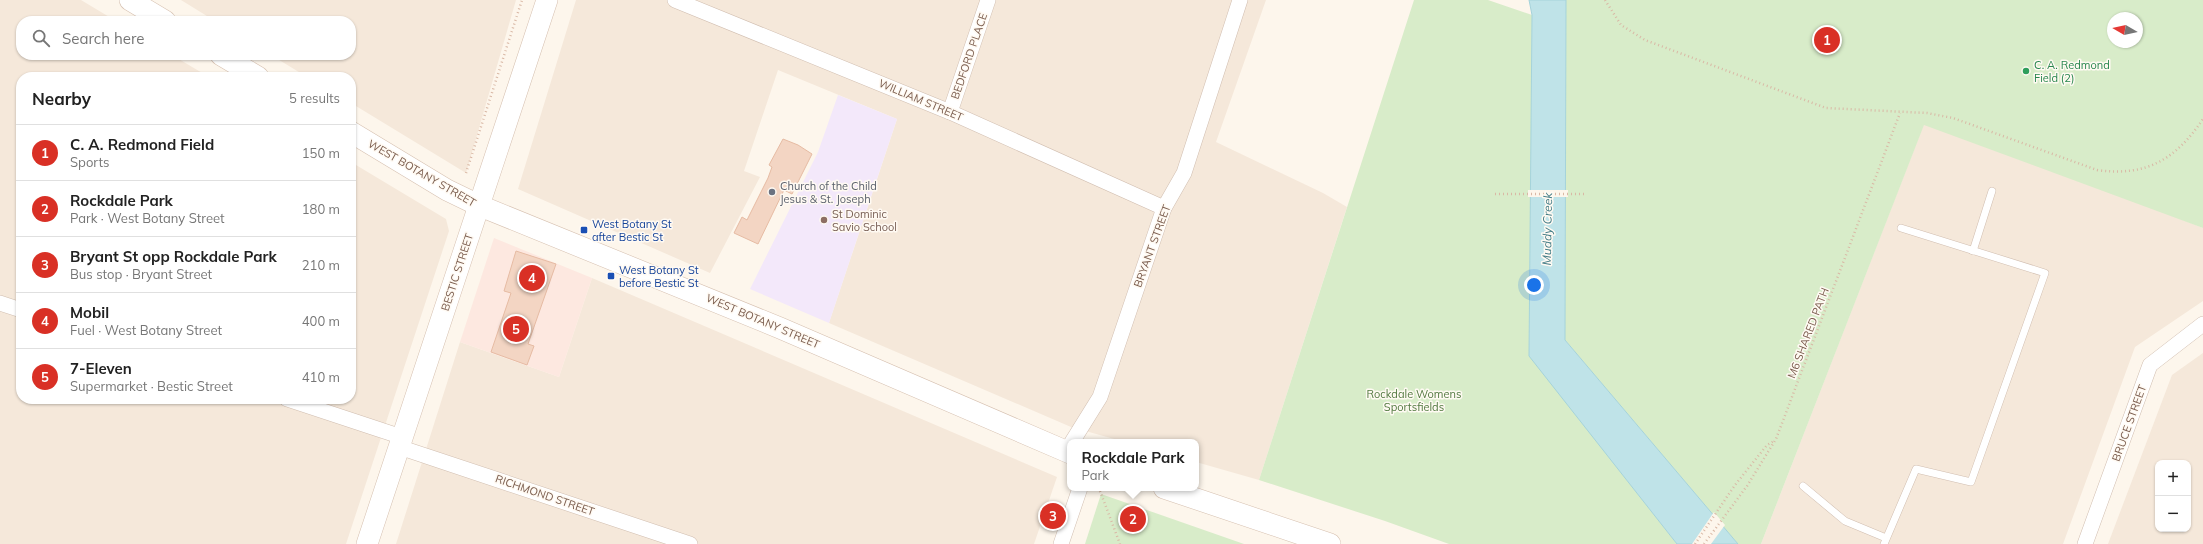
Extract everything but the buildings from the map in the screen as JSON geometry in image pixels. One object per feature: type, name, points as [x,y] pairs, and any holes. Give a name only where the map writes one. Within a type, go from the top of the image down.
[{"type":"main road","points":[[130,0],[157,16]]},
{"type":"main road","name":"BESTIC STREET","points":[[367,544],[547,0]]},
{"type":"main road","points":[[229,60],[250,72]]},
{"type":"main road","name":"WEST BOTANY STREET","points":[[356,135],[447,190],[478,205],[1067,447]]},
{"type":"main road","points":[[1173,491],[1330,544]]},
{"type":"street","name":"WILLIAM STREET","points":[[675,0],[950,112],[1164,208]]},
{"type":"street","name":"BEDFORD PLACE","points":[[950,112],[988,0]]},
{"type":"street","name":"BRYANT STREET","points":[[1074,439],[1100,397],[1164,208],[1184,173],[1240,0]]},
{"type":"street","points":[[0,303],[16,308]]},
{"type":"street","name":"BRUCE STREET","points":[[2085,544],[2150,365],[2202,328]]},
{"type":"street","name":"RICHMOND STREET","points":[[300,404],[401,442],[690,544]]},
{"type":"street","points":[[1061,544],[1079,491]]},
{"type":"lane","points":[[1972,250],[1992,191]]},
{"type":"lane","points":[[1804,486],[1845,521],[1885,541],[1916,469],[1971,482],[2045,273],[1901,228]]},
{"type":"path","points":[[466,173],[522,0]]},
{"type":"path","points":[[1605,0],[1621,25],[1652,43],[1826,108],[1900,113],[1927,113],[1953,118],[2075,164],[2097,170],[2116,173],[2160,163],[2176,151],[2193,133],[2203,119]]},
{"type":"path","name":"M6 SHARED PATH","points":[[1704,544],[1747,486],[1776,439],[1900,113]]},
{"type":"path","points":[[1495,194],[1586,194]]},
{"type":"path","points":[[1695,544],[1767,445],[1776,439]]},
{"type":"path","points":[[1100,491],[1120,544]]},
{"type":"shaded area","points":[[0,0],[81,0],[108,16],[16,16],[16,60],[180,60],[201,72],[16,72],[16,404],[356,404],[356,165],[446,219],[449,231],[346,544],[0,544]]},
{"type":"shaded area","points":[[181,0],[516,0],[466,173],[356,106],[356,72],[299,72],[279,60],[356,60],[356,16],[207,16]]},
{"type":"shaded area","points":[[576,0],[1266,0],[1216,142],[1323,193],[1347,207],[1259,480],[1199,463],[1199,439],[1114,439],[1071,427],[829,323],[897,119],[778,70],[744,171],[760,177],[710,273],[518,189]]},
{"type":"shaded area","name":"St Dominic Savio School","points":[[838,95],[897,119],[829,323],[750,289],[818,152]]},
{"type":"shaded area","points":[[1924,124],[2088,182],[2203,228],[2203,301],[2135,347],[2063,544],[1761,544]]},
{"type":"shaded area","points":[[494,238],[592,278],[559,377],[460,342]]},
{"type":"shaded area","points":[[592,278],[1057,477],[1034,544],[396,544],[460,342],[559,377]]},
{"type":"shaded area","points":[[2203,353],[2203,544],[2108,544],[2172,375]]},
{"type":"green space","name":"Rockdale Womens Sportsfields","points":[[1414,0],[1488,0],[1532,15],[1529,355],[1677,544],[1449,544],[1385,521],[1259,480]]},
{"type":"green space","points":[[1566,0],[2203,0],[2203,228],[1924,125],[1761,544],[1738,544],[1565,340]]},
{"type":"green space","points":[[1101,494],[1244,544],[1085,544]]},
{"type":"water","name":"Muddy Creek","points":[[1529,0],[1566,0],[1565,340],[1738,544],[1677,544],[1529,356],[1532,15]]},
{"type":"pier","points":[[1528,190],[1568,190],[1568,197],[1528,197]]},
{"type":"pier","points":[[1714,512],[1725,525],[1711,544],[1692,544]]},
{"type":"place","name":"C. A. Redmond Field","points":[[1827,40]]},
{"type":"place","name":"C. A. Redmond Field (2)","points":[[2026,71]]},
{"type":"place","name":"Church of the Child Jesus & St. Joseph","points":[[772,192]]},
{"type":"place","name":"St Dominic Savio School","points":[[824,220]]},
{"type":"place","name":"West Botany St after Bestic St","points":[[584,230]]},
{"type":"place","name":"West Botany St before Bestic St","points":[[611,276]]},
{"type":"place","name":"Mobil","points":[[532,278]]},
{"type":"place","name":"7-Eleven","points":[[516,329]]},
{"type":"place","name":"Bryant St opp Rockdale Park","points":[[1053,516]]},
{"type":"place","name":"Rockdale Park","points":[[1133,519]]}]
